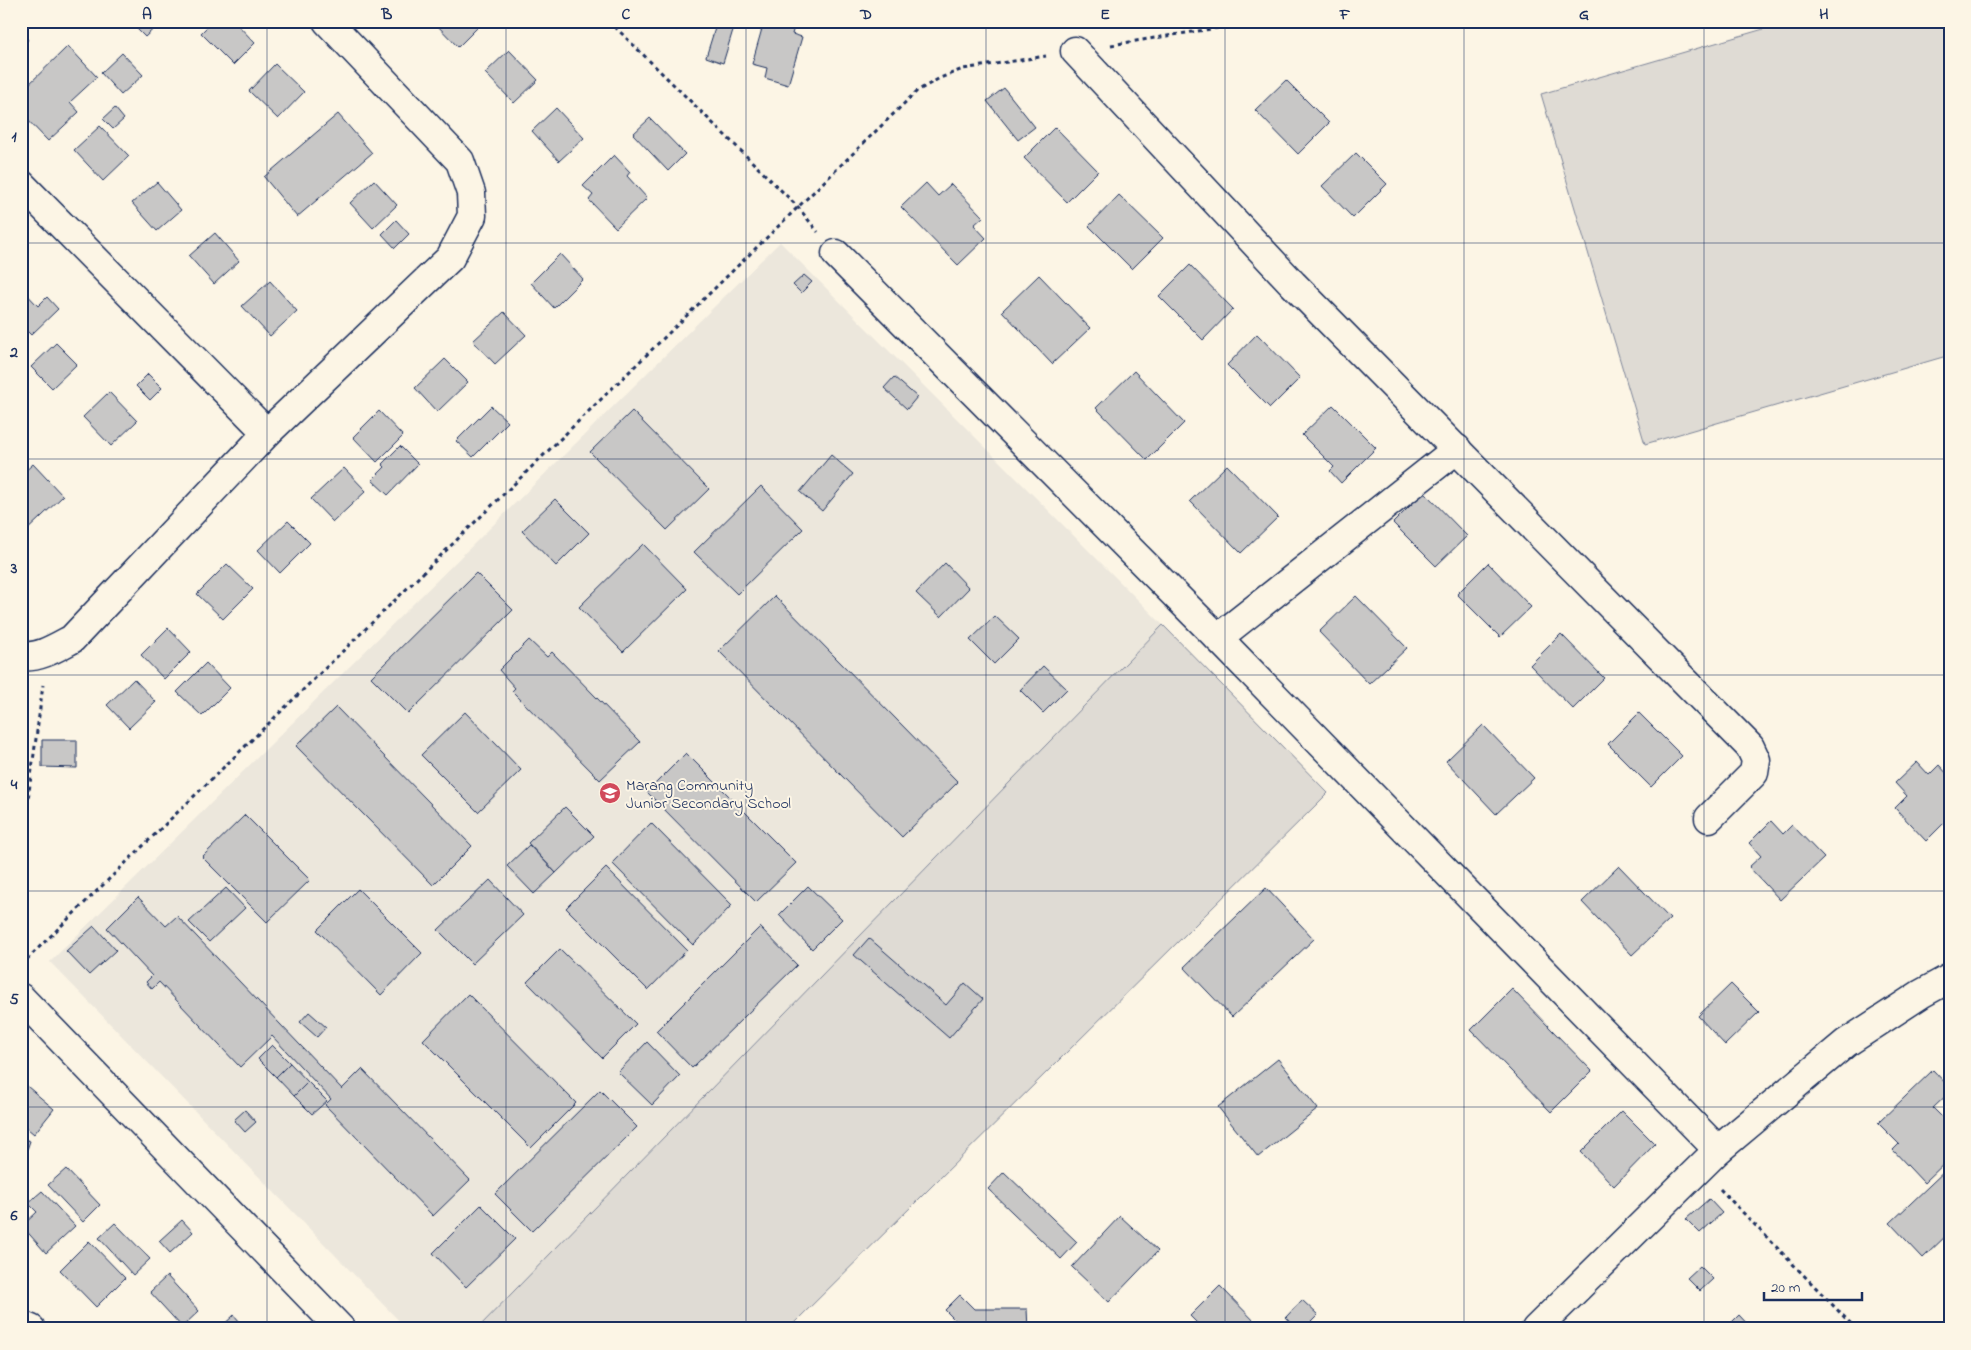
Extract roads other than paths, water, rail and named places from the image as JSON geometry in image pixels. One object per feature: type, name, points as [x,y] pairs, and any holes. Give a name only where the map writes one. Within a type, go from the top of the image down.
[{"type":"street","points":[[34,654],[72,639],[267,433],[450,258],[472,216],[471,192],[460,161],[327,21]]},
{"type":"street","points":[[1075,51],[1294,284],[1750,747],[1756,760],[1754,773],[1708,818]]},
{"type":"street","points":[[21,184],[267,433]]},
{"type":"street","points":[[836,254],[1218,638],[1709,1159]]},
{"type":"street","points":[[1218,638],[1457,449]]},
{"type":"street","points":[[1536,1329],[1709,1159],[1846,1043],[1921,994],[1950,978]]},
{"type":"street","points":[[22,999],[341,1329]]},
{"type":"street","points":[[21,1325],[30,1329]]},
{"type":"place","name":"Marang Community Junior Secondary School","points":[[610,793]]}]
